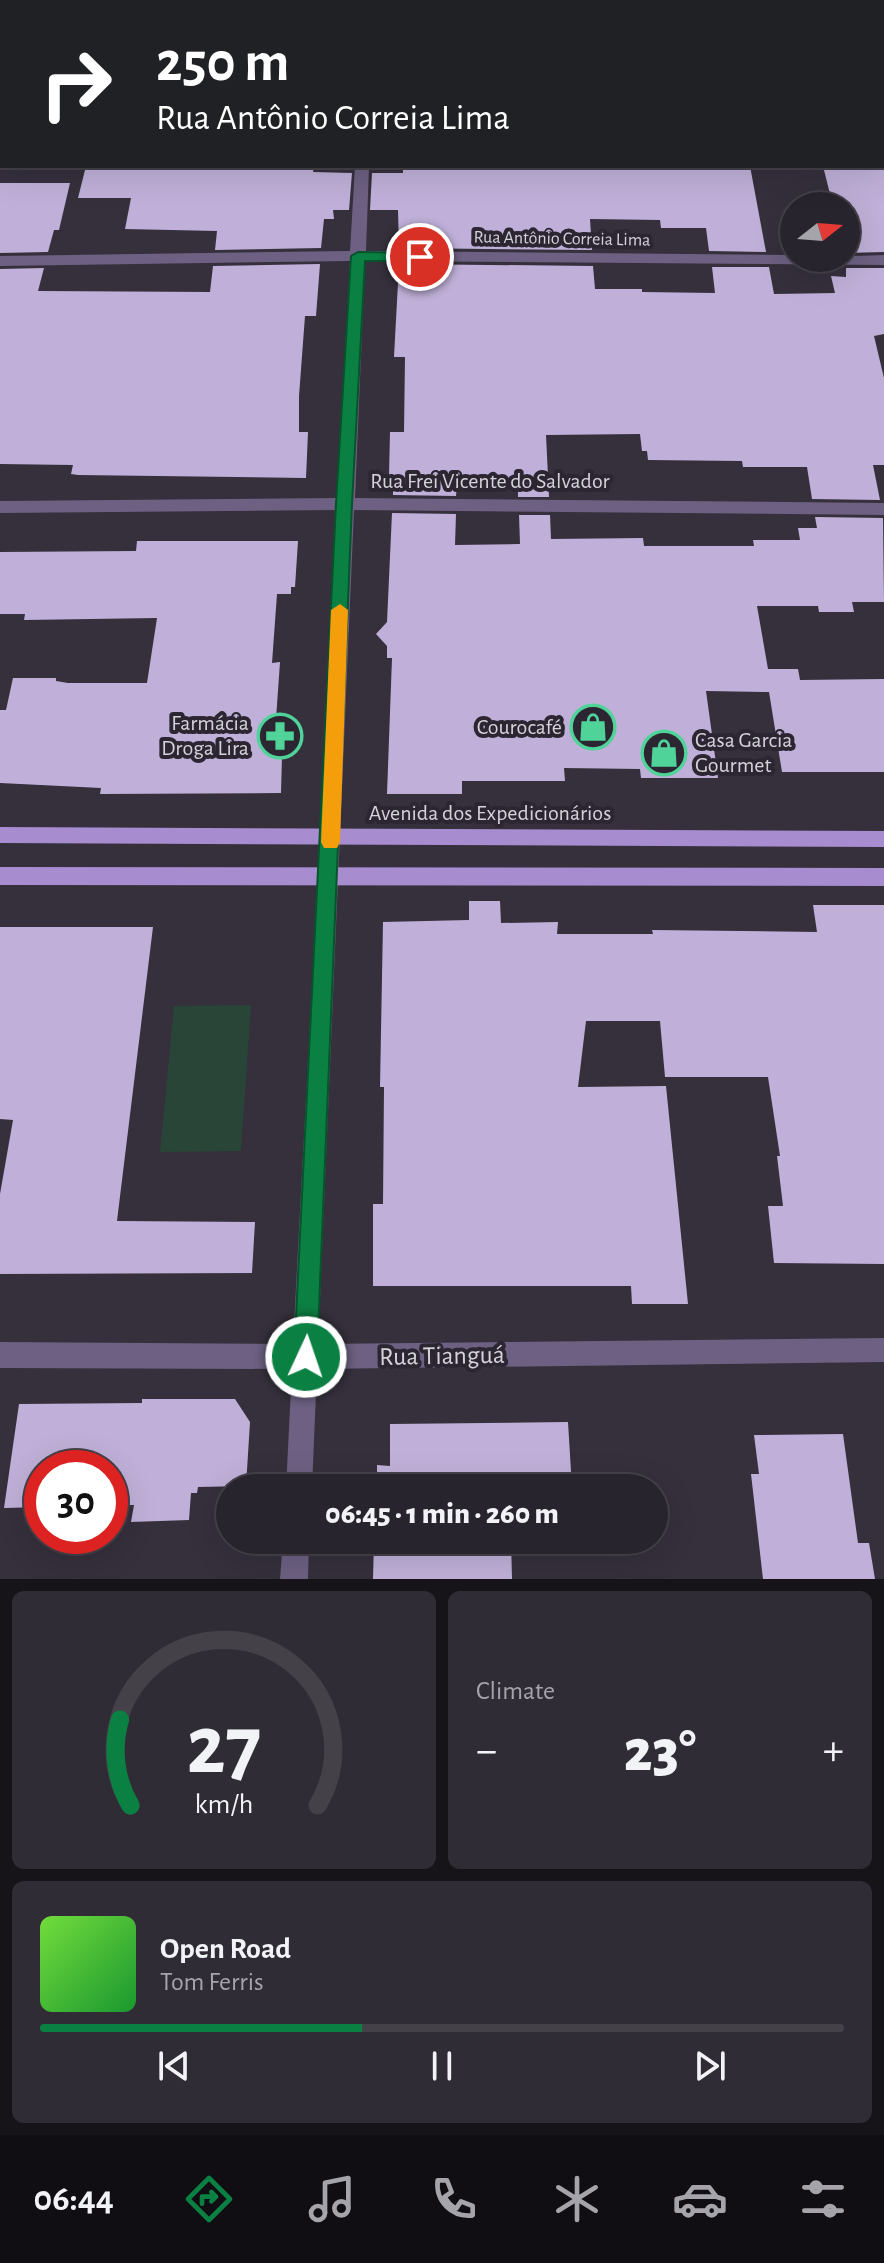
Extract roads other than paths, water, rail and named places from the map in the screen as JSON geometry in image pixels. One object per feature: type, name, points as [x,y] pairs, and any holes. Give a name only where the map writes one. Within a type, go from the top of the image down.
[{"type":"main road","name":"Avenida dos Expedicionários","points":[[0,835],[884,839]]},
{"type":"main road","points":[[0,876],[884,877]]},
{"type":"street","points":[[300,1474],[362,168]]},
{"type":"street","name":"Rua Antônio Correia Lima","points":[[0,261],[358,256],[884,260]]},
{"type":"street","name":"Rua Frei Vicente do Salvador","points":[[0,507],[344,504],[884,509]]},
{"type":"street","name":"Rua Tianguá","points":[[0,1355],[306,1357],[884,1350]]},
{"type":"street","points":[[294,1579],[295,1554]]},
{"type":"place","name":"Courocafé","points":[[593,727]]},
{"type":"place","name":"Farmácia Droga Lira","points":[[280,736]]},
{"type":"place","name":"Casa Garcia Gourmet","points":[[664,753]]}]
